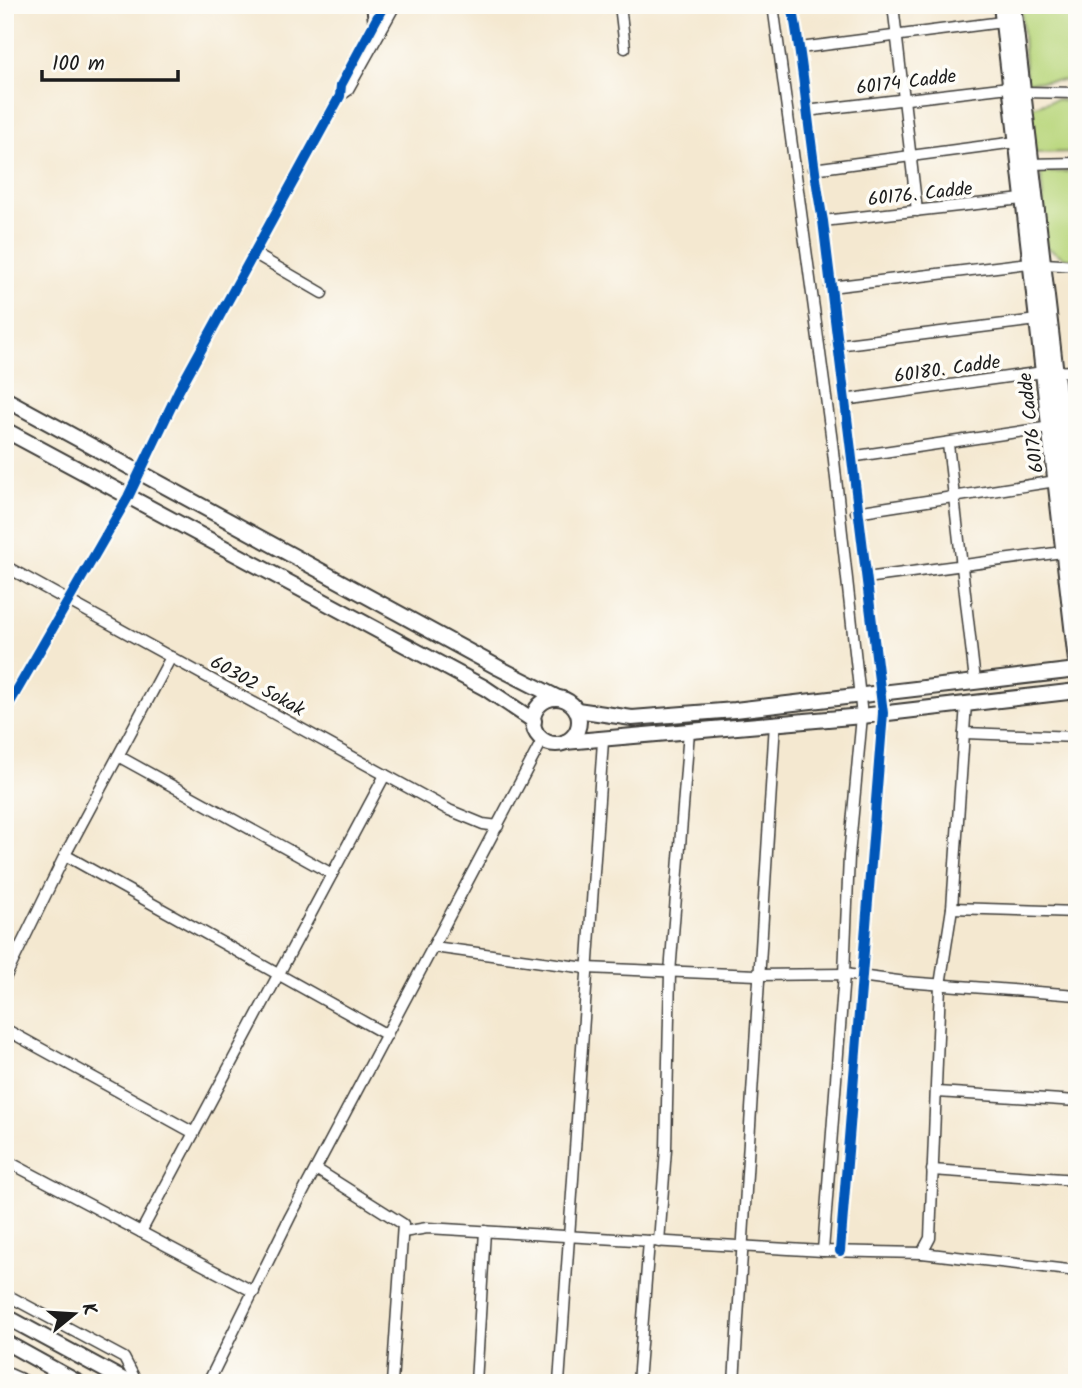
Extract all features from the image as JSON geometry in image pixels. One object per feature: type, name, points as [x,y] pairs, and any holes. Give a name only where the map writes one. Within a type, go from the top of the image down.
[{"type":"main road","points":[[374,5],[376,21]]},
{"type":"main road","name":"60176 Cadde","points":[[1001,5],[1016,89],[1016,142],[1024,164],[1022,199],[1036,263],[1037,320],[1049,373],[1051,427],[1067,483],[1073,551],[1077,670]]},
{"type":"main road","points":[[1013,5],[1016,89],[1024,164],[1049,373],[1067,483]]},
{"type":"main road","points":[[5,399],[558,698]]},
{"type":"main road","points":[[5,430],[485,688],[534,721],[544,740],[604,741],[862,716],[1077,691]]},
{"type":"main road","points":[[534,721],[538,707],[550,698],[566,700],[577,710],[632,718],[735,710],[1077,670]]},
{"type":"main road","points":[[565,742],[579,726],[577,710]]},
{"type":"main road","points":[[5,1316],[128,1383]]},
{"type":"main road","points":[[5,1342],[79,1383]]},
{"type":"street","points":[[340,96],[341,85],[384,5]]},
{"type":"street","points":[[5,711],[9,696],[69,600],[128,497],[179,390],[253,253],[340,96],[347,90],[396,5]]},
{"type":"street","points":[[620,5],[625,48]]},
{"type":"street","points":[[773,5],[832,442],[862,716],[849,856],[844,974],[823,1251]]},
{"type":"street","points":[[792,5],[800,48],[813,169],[823,221],[856,512],[883,713],[840,1251]]},
{"type":"street","points":[[893,5],[917,211]]},
{"type":"street","points":[[800,48],[1002,22]]},
{"type":"street","name":"60174 Cadde","points":[[806,111],[1016,89],[1077,93]]},
{"type":"street","points":[[813,169],[912,158],[1016,142]]},
{"type":"street","points":[[1024,164],[1077,163]]},
{"type":"street","name":"60176. Cadde","points":[[823,221],[1022,199]]},
{"type":"street","points":[[253,253],[322,293]]},
{"type":"street","points":[[830,287],[1036,263],[1077,266]]},
{"type":"street","points":[[837,345],[1037,320]]},
{"type":"street","name":"60180. Cadde","points":[[844,400],[1049,373],[1077,372]]},
{"type":"street","points":[[850,457],[1051,427]]},
{"type":"street","points":[[948,444],[975,681]]},
{"type":"street","points":[[856,512],[1067,483]]},
{"type":"street","points":[[866,578],[1073,551]]},
{"type":"street","name":"60302 Sokak","points":[[5,566],[449,810],[483,824],[498,826]]},
{"type":"street","points":[[5,978],[65,855],[171,657]]},
{"type":"street","points":[[922,1254],[930,1238],[940,985],[952,908],[966,704]]},
{"type":"street","points":[[734,1383],[757,975],[775,723]]},
{"type":"street","points":[[638,1383],[666,1149],[670,972],[689,731]]},
{"type":"street","points":[[964,733],[1077,737]]},
{"type":"street","points":[[208,1383],[316,1169],[544,740]]},
{"type":"street","points":[[559,1383],[604,741]]},
{"type":"street","points":[[118,756],[332,874]]},
{"type":"street","points":[[141,1232],[385,775]]},
{"type":"street","points":[[65,855],[387,1035]]},
{"type":"street","points":[[952,908],[1077,912]]},
{"type":"street","points":[[434,947],[586,968],[757,975],[844,974],[940,985],[1077,995]]},
{"type":"street","points":[[5,1029],[194,1133]]},
{"type":"street","points":[[937,1092],[1077,1101]]},
{"type":"street","points":[[5,1160],[254,1292]]},
{"type":"street","points":[[316,1169],[403,1224],[392,1383]]},
{"type":"street","points":[[932,1170],[1077,1180]]},
{"type":"street","points":[[402,1232],[427,1228],[742,1247],[922,1254],[1077,1271]]},
{"type":"street","points":[[476,1383],[485,1231]]},
{"type":"street","points":[[5,1294],[124,1358],[137,1383]]},
{"type":"street","points":[[5,1372],[30,1383]]},
{"type":"green space","points":[[1021,5],[1077,5],[1077,80],[1026,82]]},
{"type":"green space","points":[[1057,99],[1077,105],[1077,152],[1035,153],[1029,108]]},
{"type":"green space","points":[[1077,171],[1077,258],[1065,258],[1046,247],[1041,173]]},
{"type":"cycle path","points":[[5,711],[128,497],[179,390],[340,96],[341,85],[384,5]]},
{"type":"cycle path","points":[[792,5],[823,221],[883,713],[840,1251]]}]
